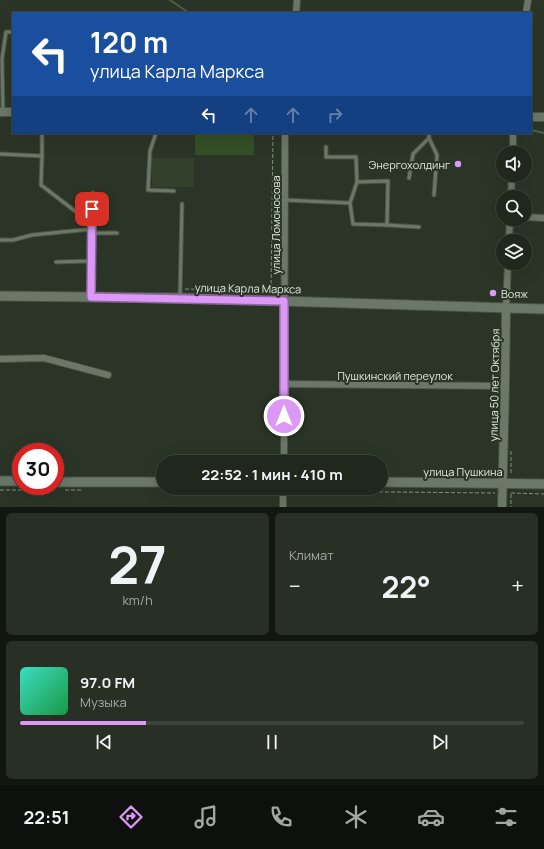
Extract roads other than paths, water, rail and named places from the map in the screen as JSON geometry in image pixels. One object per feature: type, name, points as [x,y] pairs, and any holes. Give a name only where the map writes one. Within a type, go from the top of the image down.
[{"type":"main road","name":"улица Карла Маркса","points":[[0,296],[180,298],[544,309]]},
{"type":"main road","points":[[0,481],[12,481]]},
{"type":"main road","name":"улица Пушкина","points":[[388,482],[544,484]]},
{"type":"main road","points":[[64,486],[156,486]]},
{"type":"street","points":[[296,12],[298,0]]},
{"type":"street","points":[[526,12],[528,0]]},
{"type":"street","points":[[532,117],[544,116]]},
{"type":"street","name":"улица Ломоносова","points":[[284,455],[285,134]]},
{"type":"street","points":[[513,134],[513,146]]},
{"type":"street","points":[[532,217],[544,218]]},
{"type":"street","name":"улица 50 лет Октября","points":[[502,507],[508,270]]},
{"type":"street","points":[[0,359],[44,358],[108,375]]},
{"type":"street","name":"Пушкинский переулок","points":[[284,384],[505,386]]},
{"type":"street","points":[[283,495],[283,507]]},
{"type":"lane","points":[[2,112],[1,59],[6,32],[12,32]]},
{"type":"lane","points":[[42,134],[42,185],[92,224]]},
{"type":"lane","points":[[156,134],[150,151],[148,190],[174,191]]},
{"type":"lane","points":[[429,134],[436,155],[434,195]]},
{"type":"lane","points":[[409,178],[413,154],[430,138]]},
{"type":"lane","points":[[326,147],[326,157],[356,157],[358,182],[350,203],[353,224],[419,227]]},
{"type":"lane","points":[[0,154],[42,156]]},
{"type":"lane","points":[[358,182],[388,181],[387,225]]},
{"type":"lane","points":[[91,297],[92,193]]},
{"type":"lane","points":[[284,200],[350,203]]},
{"type":"lane","points":[[180,298],[182,204]]},
{"type":"lane","points":[[0,240],[13,240],[32,236],[92,229]]},
{"type":"lane","points":[[92,233],[117,233]]},
{"type":"lane","points":[[56,262],[92,262]]},
{"type":"waterway","points":[[170,0],[188,12]]},
{"type":"waterway","points":[[532,130],[544,133]]},
{"type":"place","name":"Энергохолдинг","points":[[458,164]]},
{"type":"place","name":"Вояж","points":[[493,293]]}]
